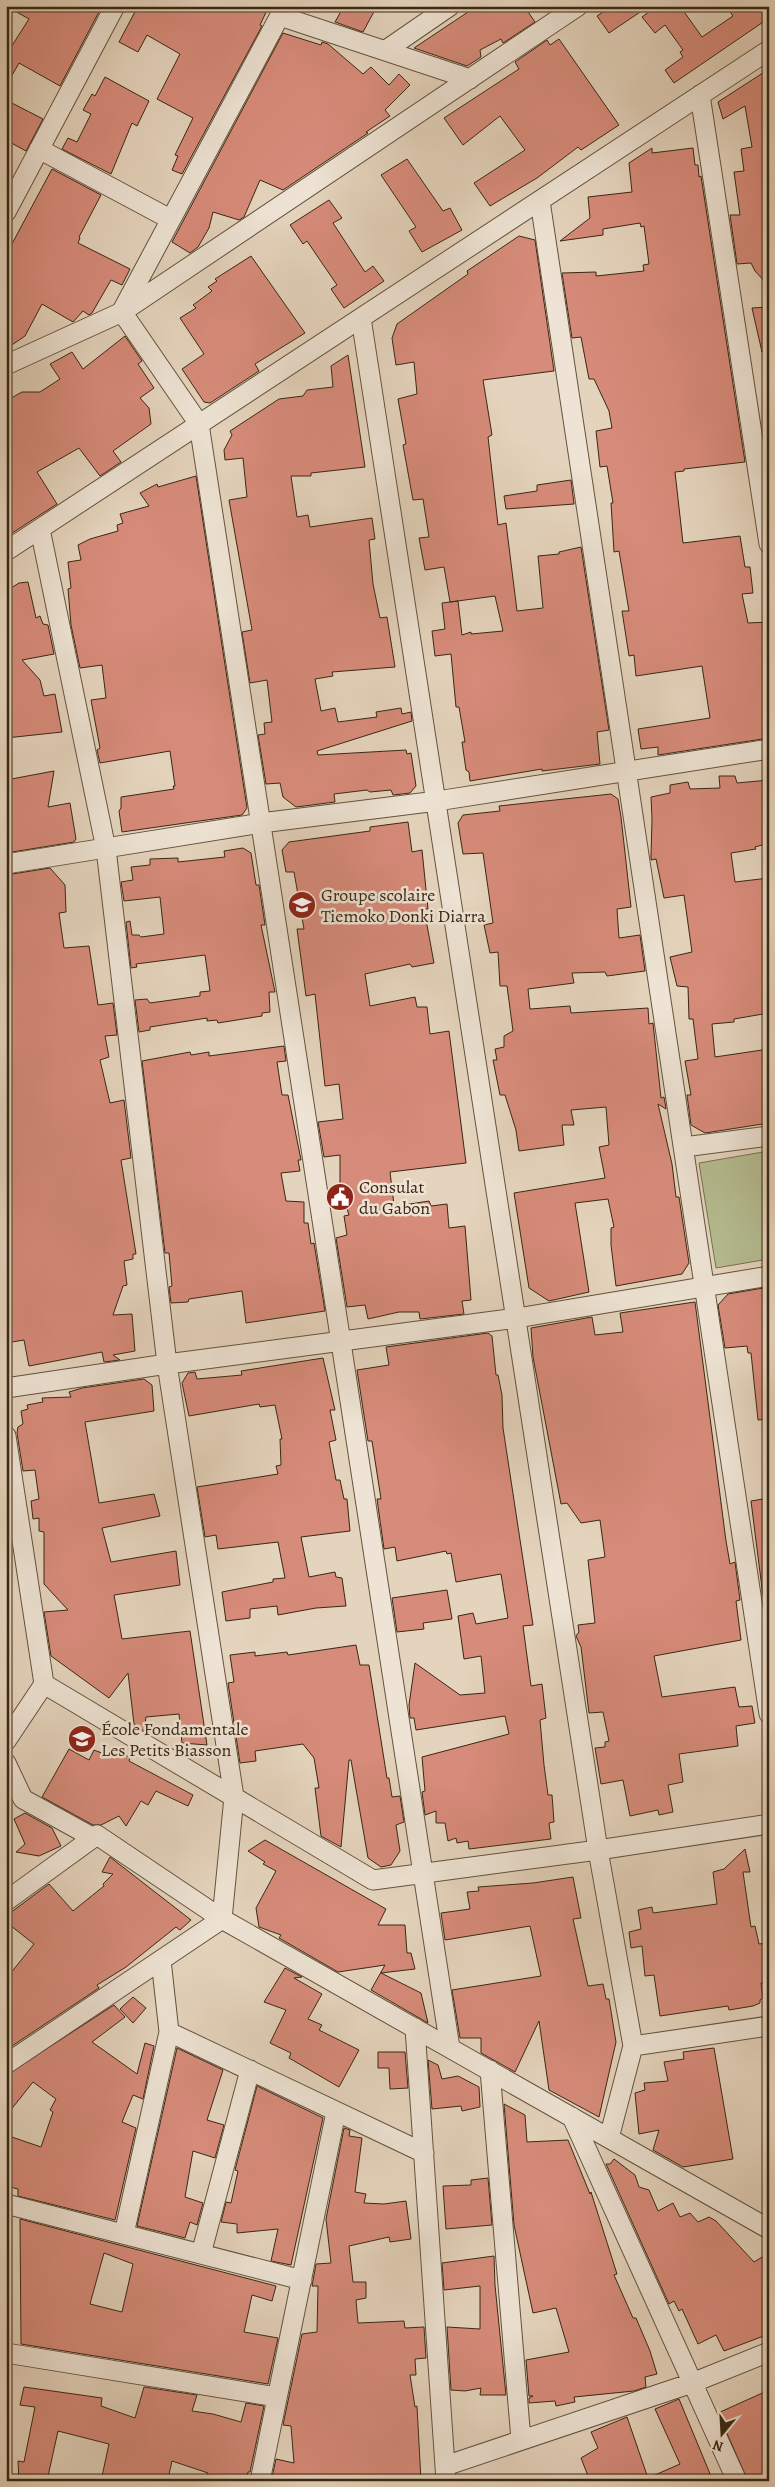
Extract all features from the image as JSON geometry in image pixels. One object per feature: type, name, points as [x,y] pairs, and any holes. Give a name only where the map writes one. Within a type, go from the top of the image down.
[{"type":"street","points":[[6,212],[12,185],[39,149],[115,6]]},
{"type":"street","points":[[386,50],[450,6]]},
{"type":"street","points":[[6,365],[122,312],[578,6]]},
{"type":"street","points":[[122,312],[170,219],[283,11],[470,79]]},
{"type":"street","points":[[6,551],[769,50]]},
{"type":"street","points":[[700,95],[769,544]]},
{"type":"street","points":[[39,149],[170,219]]},
{"type":"street","points":[[540,200],[769,1714]]},
{"type":"street","points":[[122,312],[200,424],[450,2048]]},
{"type":"street","points":[[361,318],[598,1850],[633,2046],[609,2138]]},
{"type":"street","points":[[6,2064],[222,1918],[234,1797],[167,1364],[106,849],[40,529]]},
{"type":"street","points":[[6,864],[261,823],[437,801],[769,749]]},
{"type":"street","points":[[684,1147],[769,1136]]},
{"type":"street","points":[[6,1388],[167,1364],[340,1343],[517,1318],[769,1276]]},
{"type":"street","points":[[6,1436],[44,1684],[6,1741]]},
{"type":"street","points":[[44,1684],[373,1880],[598,1850],[769,1824]]},
{"type":"street","points":[[6,1762],[23,1799],[92,1837]]},
{"type":"street","points":[[6,1901],[97,1835],[222,1918],[769,2229]]},
{"type":"street","points":[[124,2234],[169,2032],[161,1960]]},
{"type":"street","points":[[633,2046],[769,2026]]},
{"type":"street","points":[[415,2028],[446,2474],[522,2440],[692,2383],[769,2352]]},
{"type":"street","points":[[169,2032],[424,2154]]},
{"type":"street","points":[[201,2254],[250,2070]]},
{"type":"street","points":[[490,2070],[522,2440]]},
{"type":"street","points":[[260,2481],[336,2112]]},
{"type":"street","points":[[572,2117],[737,2481]]},
{"type":"street","points":[[6,2204],[302,2280]]},
{"type":"street","points":[[6,2353],[277,2397]]},
{"type":"green space","points":[[769,1151],[769,1259],[716,1268],[699,1163]]},
{"type":"building","points":[[6,6],[102,6],[60,86],[19,63],[6,86],[6,55],[29,19]]},
{"type":"building","points":[[138,6],[269,6],[260,25],[262,26],[182,174],[172,170],[178,156],[175,155],[193,118],[157,99],[180,54],[147,35],[138,52],[119,42]]},
{"type":"building","points":[[344,6],[377,6],[363,32],[335,22]]},
{"type":"building","points":[[477,6],[524,6],[535,22],[503,43],[501,39],[480,50],[481,57],[467,66],[414,48]]},
{"type":"building","points":[[612,6],[649,6],[609,33],[597,16]]},
{"type":"building","points":[[657,6],[680,6],[702,37],[733,16],[726,6],[769,6],[769,18],[674,83],[665,70],[683,57],[680,52],[683,50],[665,25],[655,33],[642,17]]},
{"type":"building","points":[[283,33],[321,45],[322,42],[328,44],[363,74],[371,67],[389,85],[399,74],[410,85],[385,110],[390,116],[283,190],[260,180],[244,217],[239,220],[213,212],[209,228],[198,247],[190,253],[172,242]]},
{"type":"building","points":[[559,39],[619,125],[581,150],[578,147],[537,178],[490,206],[474,183],[525,150],[500,116],[463,145],[444,118],[519,69],[515,62],[547,40],[550,45]]},
{"type":"building","points":[[769,69],[769,286],[755,271],[751,263],[737,264],[730,215],[740,215],[734,172],[744,171],[741,149],[752,147],[745,106],[723,119],[718,102]]},
{"type":"building","points":[[105,77],[149,101],[137,126],[132,123],[111,174],[62,149],[68,138],[77,142],[91,114],[83,110],[92,94],[95,96]]},
{"type":"building","points":[[6,100],[43,119],[26,151],[6,140]]},
{"type":"building","points":[[652,148],[652,153],[693,148],[695,165],[698,165],[699,177],[701,176],[745,462],[684,469],[684,471],[675,472],[683,543],[740,536],[745,567],[750,567],[753,593],[742,594],[748,623],[769,622],[769,738],[658,755],[658,747],[641,749],[638,729],[710,718],[702,666],[636,676],[634,655],[629,656],[622,611],[629,611],[619,551],[614,552],[611,503],[613,503],[607,466],[600,467],[596,431],[612,428],[609,411],[594,379],[589,379],[581,337],[572,338],[562,273],[596,272],[596,276],[644,271],[643,265],[649,264],[644,226],[641,227],[640,223],[603,229],[603,235],[560,241],[590,218],[588,197],[632,192],[629,163]]},
{"type":"building","points":[[407,159],[443,211],[450,208],[462,230],[422,252],[409,231],[416,227],[381,175]]},
{"type":"building","points":[[52,169],[101,195],[79,237],[78,243],[130,269],[122,285],[111,280],[92,313],[89,315],[83,311],[73,322],[42,304],[25,336],[6,349],[6,255]]},
{"type":"building","points":[[329,200],[342,218],[333,223],[365,272],[373,266],[384,281],[344,308],[331,289],[337,285],[307,241],[303,244],[290,225]]},
{"type":"building","points":[[519,236],[535,240],[554,371],[483,380],[492,435],[488,437],[498,525],[506,523],[517,611],[543,608],[538,556],[559,554],[559,552],[581,547],[609,730],[597,732],[600,764],[542,771],[542,769],[470,781],[469,772],[466,770],[462,742],[465,742],[459,707],[456,707],[451,654],[435,656],[432,631],[445,629],[442,603],[450,602],[444,567],[425,570],[419,538],[429,537],[423,499],[413,500],[403,445],[406,444],[398,399],[417,394],[414,362],[396,365],[392,338],[397,324],[468,274],[467,271]],"holes":[[[495,596],[503,631],[471,634],[471,632],[462,635],[458,601],[450,602]]]},
{"type":"building","points":[[251,256],[305,333],[255,364],[259,371],[210,403],[204,402],[182,369],[204,354],[180,318],[196,308],[193,305],[212,291],[208,287],[217,281],[215,279]]},
{"type":"building","points":[[769,307],[769,352],[762,352],[752,308]]},
{"type":"building","points":[[125,336],[142,361],[138,364],[154,388],[140,398],[149,408],[151,424],[113,451],[121,462],[100,476],[79,448],[37,472],[57,504],[6,537],[6,401],[22,392],[40,392],[60,379],[50,364],[72,352],[83,369]]},
{"type":"building","points":[[348,355],[365,467],[311,473],[311,476],[291,476],[297,517],[308,515],[310,527],[372,518],[375,539],[369,540],[373,584],[380,618],[387,617],[395,667],[332,672],[333,676],[315,679],[321,711],[335,708],[338,722],[377,717],[376,712],[401,708],[402,714],[411,712],[412,721],[317,751],[318,755],[406,750],[407,754],[411,753],[416,786],[410,793],[393,795],[391,790],[370,792],[367,790],[334,794],[335,802],[296,807],[283,797],[280,783],[266,784],[258,735],[265,734],[264,723],[272,722],[267,680],[250,683],[242,632],[252,630],[229,500],[247,497],[243,458],[225,460],[224,450],[232,435],[230,431],[279,399],[303,396],[307,390],[333,387],[331,366]]},
{"type":"building","points":[[196,476],[247,808],[242,815],[122,832],[119,811],[121,808],[121,797],[174,789],[170,751],[100,763],[97,750],[100,748],[91,700],[106,698],[102,665],[80,668],[71,625],[68,589],[71,588],[68,562],[81,560],[78,545],[90,539],[118,531],[117,525],[123,523],[120,514],[149,506],[140,493],[157,484],[158,487]]},
{"type":"building","points":[[571,480],[574,504],[506,509],[504,496],[537,491],[537,485]]},
{"type":"building","points":[[28,582],[36,618],[40,616],[43,624],[48,625],[54,654],[22,660],[40,680],[44,696],[55,694],[62,732],[6,738],[6,591],[19,583]]},
{"type":"building","points":[[54,771],[48,807],[70,803],[76,839],[74,842],[6,853],[6,780]]},
{"type":"building","points":[[719,776],[735,776],[737,783],[769,780],[769,843],[755,847],[756,849],[731,853],[735,882],[769,878],[769,1013],[734,1019],[734,1022],[712,1024],[715,1057],[769,1049],[769,1123],[705,1133],[691,1125],[687,1095],[691,1095],[685,1061],[698,1059],[693,1019],[689,1019],[688,987],[677,986],[670,957],[692,952],[684,895],[664,898],[656,859],[651,860],[651,797],[670,793],[670,785],[688,782],[690,789],[720,788]]},
{"type":"building","points":[[611,794],[618,799],[631,907],[617,909],[619,938],[640,935],[645,971],[607,976],[605,972],[572,973],[574,983],[528,989],[530,1009],[570,1006],[571,1013],[648,1008],[649,1024],[653,1023],[661,1098],[664,1097],[666,1109],[658,1104],[672,1164],[676,1197],[679,1197],[689,1263],[682,1274],[616,1286],[611,1245],[611,1228],[614,1227],[608,1199],[575,1203],[589,1292],[549,1301],[529,1288],[514,1193],[605,1178],[599,1147],[609,1145],[606,1107],[571,1110],[574,1125],[562,1125],[564,1145],[519,1151],[516,1130],[505,1095],[500,1095],[493,1060],[497,1060],[495,1049],[504,1047],[504,1036],[513,1031],[507,986],[500,986],[498,952],[490,953],[484,925],[493,923],[483,853],[463,854],[458,823],[463,815],[500,811],[499,806]]},
{"type":"building","points":[[408,822],[412,852],[422,850],[428,909],[424,909],[434,963],[412,967],[410,964],[365,974],[370,1006],[415,997],[417,1007],[427,1007],[430,1034],[449,1031],[466,1163],[390,1172],[394,1205],[429,1201],[431,1206],[447,1204],[449,1228],[465,1226],[471,1300],[462,1301],[464,1314],[420,1319],[419,1312],[399,1312],[368,1319],[365,1305],[347,1307],[336,1238],[347,1235],[344,1216],[349,1215],[340,1186],[340,1155],[324,1157],[318,1122],[343,1119],[339,1084],[325,1086],[315,994],[306,996],[297,929],[304,929],[294,872],[286,872],[282,850],[289,842],[370,831],[370,827]]},
{"type":"building","points":[[243,848],[251,853],[256,885],[259,885],[265,925],[261,925],[275,992],[269,992],[270,1012],[262,1013],[262,1016],[218,1023],[217,1020],[207,1021],[207,1018],[150,1027],[150,1030],[139,1032],[135,1000],[147,999],[150,1003],[200,996],[200,992],[210,991],[205,955],[136,964],[137,967],[131,968],[126,922],[130,921],[132,935],[139,935],[141,937],[164,934],[160,897],[124,901],[121,882],[133,880],[131,867],[150,865],[150,859],[178,858],[178,862],[225,857],[224,851]]},
{"type":"building","points":[[50,868],[65,885],[66,912],[59,913],[64,948],[89,946],[98,1005],[113,1003],[117,1035],[105,1036],[109,1057],[100,1060],[110,1103],[124,1100],[131,1158],[121,1160],[136,1254],[133,1254],[133,1259],[124,1261],[127,1285],[123,1286],[113,1315],[132,1314],[135,1351],[113,1355],[120,1360],[104,1362],[102,1352],[29,1366],[24,1340],[6,1343],[6,875]]},
{"type":"building","points":[[284,1046],[286,1061],[277,1062],[282,1095],[288,1095],[301,1160],[298,1160],[300,1171],[281,1173],[286,1201],[304,1202],[304,1223],[308,1223],[311,1244],[314,1243],[325,1311],[246,1323],[242,1291],[189,1299],[188,1302],[171,1303],[169,1287],[172,1286],[169,1253],[165,1253],[142,1061],[190,1052],[191,1055],[209,1052],[209,1056]]},
{"type":"building","points":[[769,1287],[769,1419],[758,1420],[751,1353],[748,1353],[747,1346],[725,1348],[718,1305],[728,1294]]},
{"type":"building","points":[[695,1302],[726,1541],[730,1564],[735,1562],[740,1600],[736,1601],[741,1640],[654,1656],[662,1697],[735,1687],[739,1707],[752,1706],[755,1723],[736,1726],[738,1746],[679,1754],[683,1782],[668,1785],[673,1812],[659,1815],[658,1810],[630,1816],[623,1780],[601,1784],[595,1748],[605,1747],[605,1742],[609,1741],[603,1712],[589,1713],[581,1647],[576,1636],[579,1632],[578,1625],[595,1623],[588,1560],[605,1557],[600,1520],[581,1523],[567,1503],[561,1504],[533,1357],[531,1328],[592,1317],[595,1335],[623,1332],[620,1313]]},
{"type":"building","points":[[488,1333],[492,1336],[496,1375],[498,1375],[502,1395],[503,1428],[533,1625],[523,1626],[531,1686],[542,1684],[546,1718],[540,1720],[548,1795],[552,1795],[554,1822],[549,1823],[551,1839],[469,1849],[468,1841],[457,1843],[456,1838],[448,1841],[445,1823],[436,1823],[436,1811],[425,1815],[422,1792],[425,1791],[422,1757],[509,1734],[505,1716],[416,1730],[414,1718],[410,1718],[409,1705],[415,1663],[460,1695],[485,1693],[481,1656],[464,1659],[458,1616],[473,1613],[476,1624],[508,1618],[501,1574],[456,1582],[451,1553],[447,1554],[446,1551],[397,1561],[395,1547],[384,1549],[377,1499],[381,1499],[372,1441],[368,1441],[357,1370],[389,1365],[386,1347]]},
{"type":"building","points":[[323,1358],[335,1410],[330,1410],[336,1440],[329,1442],[336,1480],[340,1480],[344,1499],[347,1499],[350,1531],[301,1537],[309,1577],[335,1572],[336,1577],[342,1578],[346,1606],[316,1608],[278,1615],[277,1606],[250,1609],[250,1618],[226,1621],[222,1592],[273,1582],[273,1579],[285,1578],[278,1542],[218,1549],[216,1535],[205,1537],[197,1487],[278,1474],[276,1466],[281,1465],[280,1439],[282,1439],[275,1405],[260,1407],[259,1404],[189,1416],[182,1383],[188,1373],[195,1372],[197,1379],[242,1375],[241,1371]]},
{"type":"building","points":[[144,1379],[152,1385],[154,1411],[85,1422],[99,1503],[154,1494],[160,1516],[102,1528],[111,1562],[176,1551],[180,1585],[114,1595],[122,1639],[190,1631],[207,1745],[182,1743],[179,1714],[146,1717],[144,1731],[134,1724],[128,1673],[109,1698],[51,1656],[44,1612],[68,1610],[44,1584],[44,1532],[39,1531],[39,1518],[33,1519],[31,1501],[39,1499],[35,1470],[23,1471],[17,1433],[18,1427],[23,1424],[21,1411],[28,1409],[27,1405],[43,1402],[42,1398],[71,1397],[69,1392],[82,1388]]},
{"type":"building","points":[[769,1498],[769,1595],[763,1596],[751,1501]]},
{"type":"building","points":[[447,1590],[452,1619],[423,1623],[424,1629],[397,1632],[392,1598]]},
{"type":"building","points":[[356,1645],[360,1665],[369,1665],[387,1778],[389,1778],[392,1797],[400,1796],[404,1822],[396,1825],[400,1851],[391,1865],[381,1867],[368,1858],[351,1760],[349,1760],[341,1847],[321,1836],[315,1788],[319,1788],[314,1758],[303,1744],[255,1751],[256,1761],[240,1763],[228,1683],[234,1682],[230,1655],[255,1652],[255,1656],[287,1652],[288,1655]]},
{"type":"building","points":[[113,1746],[130,1758],[129,1761],[193,1795],[188,1806],[156,1791],[148,1805],[141,1801],[126,1826],[119,1816],[101,1825],[93,1825],[42,1797],[69,1749],[89,1760],[94,1750],[107,1755]]},
{"type":"building","points":[[25,1813],[52,1828],[61,1846],[39,1856],[16,1852],[25,1844],[14,1819]]},
{"type":"building","points":[[265,1840],[386,1909],[378,1925],[405,1925],[407,1953],[411,1953],[415,1969],[381,1973],[421,1993],[428,2023],[371,1990],[385,1965],[338,1972],[279,1938],[281,1935],[259,1927],[256,1908],[276,1871],[263,1864],[265,1862],[248,1851]]},
{"type":"building","points":[[745,1849],[750,1872],[743,1872],[751,1927],[755,1926],[759,1944],[769,1943],[769,1983],[761,1983],[763,1998],[760,2000],[760,2003],[753,2006],[729,2010],[728,2006],[660,2016],[654,1975],[645,1976],[642,1946],[631,1948],[629,1932],[641,1929],[638,1910],[652,1907],[653,1913],[717,1904],[713,1872],[724,1869]]},
{"type":"building","points":[[110,1857],[191,1920],[180,1930],[176,1927],[126,1967],[97,1985],[99,1988],[6,2050],[6,1979],[34,1944],[6,1922],[6,1916],[49,1884],[73,1911],[104,1886],[103,1884],[113,1874],[102,1872]]},
{"type":"building","points":[[573,1877],[581,1918],[573,1919],[588,1986],[603,1984],[606,1999],[609,1999],[616,2042],[599,2117],[549,2090],[539,2021],[515,2072],[481,2053],[481,2038],[460,2038],[452,1990],[541,1976],[530,1926],[445,1940],[441,1913],[470,1909],[467,1892],[479,1891],[478,1887],[533,1883]]},
{"type":"building","points":[[285,1968],[302,1977],[294,1978],[322,1994],[308,2019],[322,2025],[319,2030],[359,2050],[339,2087],[289,2058],[291,2053],[270,2043],[286,2010],[264,2002]]},
{"type":"building","points":[[133,1997],[146,2008],[133,2023],[120,2009]]},
{"type":"building","points":[[114,2005],[125,2017],[92,2042],[137,2074],[145,2043],[154,2046],[143,2099],[133,2095],[122,2122],[136,2128],[115,2220],[18,2196],[18,2189],[6,2186],[12,2153],[6,2151],[6,2135],[41,2147],[53,2112],[50,2110],[56,2099],[33,2082],[6,2116],[6,2075]]},
{"type":"building","points":[[177,2048],[223,2070],[207,2120],[224,2125],[215,2158],[193,2151],[185,2197],[203,2203],[197,2225],[190,2222],[185,2238],[137,2226]]},
{"type":"building","points":[[714,2048],[733,2159],[683,2167],[653,2150],[659,2130],[639,2134],[635,2093],[645,2090],[644,2083],[668,2081],[664,2062],[684,2059],[683,2052]]},
{"type":"building","points":[[378,2052],[405,2052],[408,2088],[390,2089],[389,2068],[378,2068]]},
{"type":"building","points":[[428,2060],[438,2065],[442,2079],[458,2076],[479,2087],[480,2107],[462,2111],[461,2106],[432,2109]]},
{"type":"building","points":[[257,2086],[323,2118],[291,2265],[271,2261],[278,2229],[237,2233],[237,2224],[221,2222],[226,2202],[231,2203],[238,2171],[235,2170]]},
{"type":"building","points":[[504,2104],[525,2115],[527,2142],[568,2140],[590,2194],[591,2192],[617,2274],[614,2275],[650,2351],[657,2374],[645,2377],[646,2387],[634,2391],[574,2397],[575,2402],[556,2406],[555,2401],[529,2403],[529,2398],[533,2396],[529,2396],[526,2360],[569,2352],[556,2308],[533,2313],[514,2225]]},
{"type":"building","points":[[344,2128],[350,2130],[349,2136],[362,2138],[355,2192],[366,2194],[364,2203],[384,2204],[406,2201],[411,2239],[390,2242],[389,2237],[349,2246],[353,2282],[366,2282],[366,2298],[356,2300],[358,2323],[404,2321],[405,2328],[424,2327],[426,2358],[415,2359],[416,2375],[410,2375],[415,2407],[417,2406],[421,2481],[286,2481],[272,2477],[276,2459],[294,2463],[291,2426],[283,2425],[302,2334],[317,2332],[318,2286],[312,2286],[316,2264],[331,2263],[326,2219]]},
{"type":"building","points":[[614,2159],[635,2175],[639,2187],[649,2190],[658,2211],[673,2203],[680,2217],[690,2213],[698,2222],[709,2217],[716,2221],[754,2262],[769,2253],[769,2334],[724,2351],[716,2335],[698,2344],[682,2309],[679,2311],[674,2301],[669,2304],[606,2164],[610,2164]]},
{"type":"building","points":[[488,2178],[492,2225],[446,2229],[443,2186],[471,2185],[471,2180]]},
{"type":"building","points":[[20,2219],[276,2286],[272,2301],[252,2295],[244,2332],[278,2338],[268,2384],[21,2344]],"holes":[[[104,2253],[133,2264],[122,2312],[90,2304]]]},
{"type":"building","points":[[494,2256],[506,2395],[480,2395],[481,2388],[465,2391],[451,2390],[447,2327],[480,2329],[480,2286],[444,2290],[442,2263]]},
{"type":"building","points":[[24,2387],[102,2398],[101,2406],[135,2418],[144,2387],[197,2395],[192,2411],[213,2414],[241,2422],[246,2403],[264,2406],[250,2472],[248,2472],[246,2480],[207,2475],[208,2473],[172,2461],[168,2479],[155,2476],[154,2481],[101,2481],[109,2444],[58,2431],[48,2476],[41,2475],[41,2481],[19,2481],[18,2461],[24,2462],[35,2407],[20,2405]]},
{"type":"building","points":[[769,2390],[769,2481],[748,2481],[718,2413]]},
{"type":"building","points":[[679,2399],[713,2481],[590,2481],[581,2458],[598,2448],[591,2432],[627,2417],[648,2478],[680,2464],[655,2409]]},
{"type":"place","name":"Groupe scolaire Tiemoko Donki Diarra","points":[[302,905]]},
{"type":"place","name":"Consulat du Gabon","points":[[340,1197]]},
{"type":"place","name":"École Fondamentale Les Petits Biasson","points":[[82,1739]]}]
